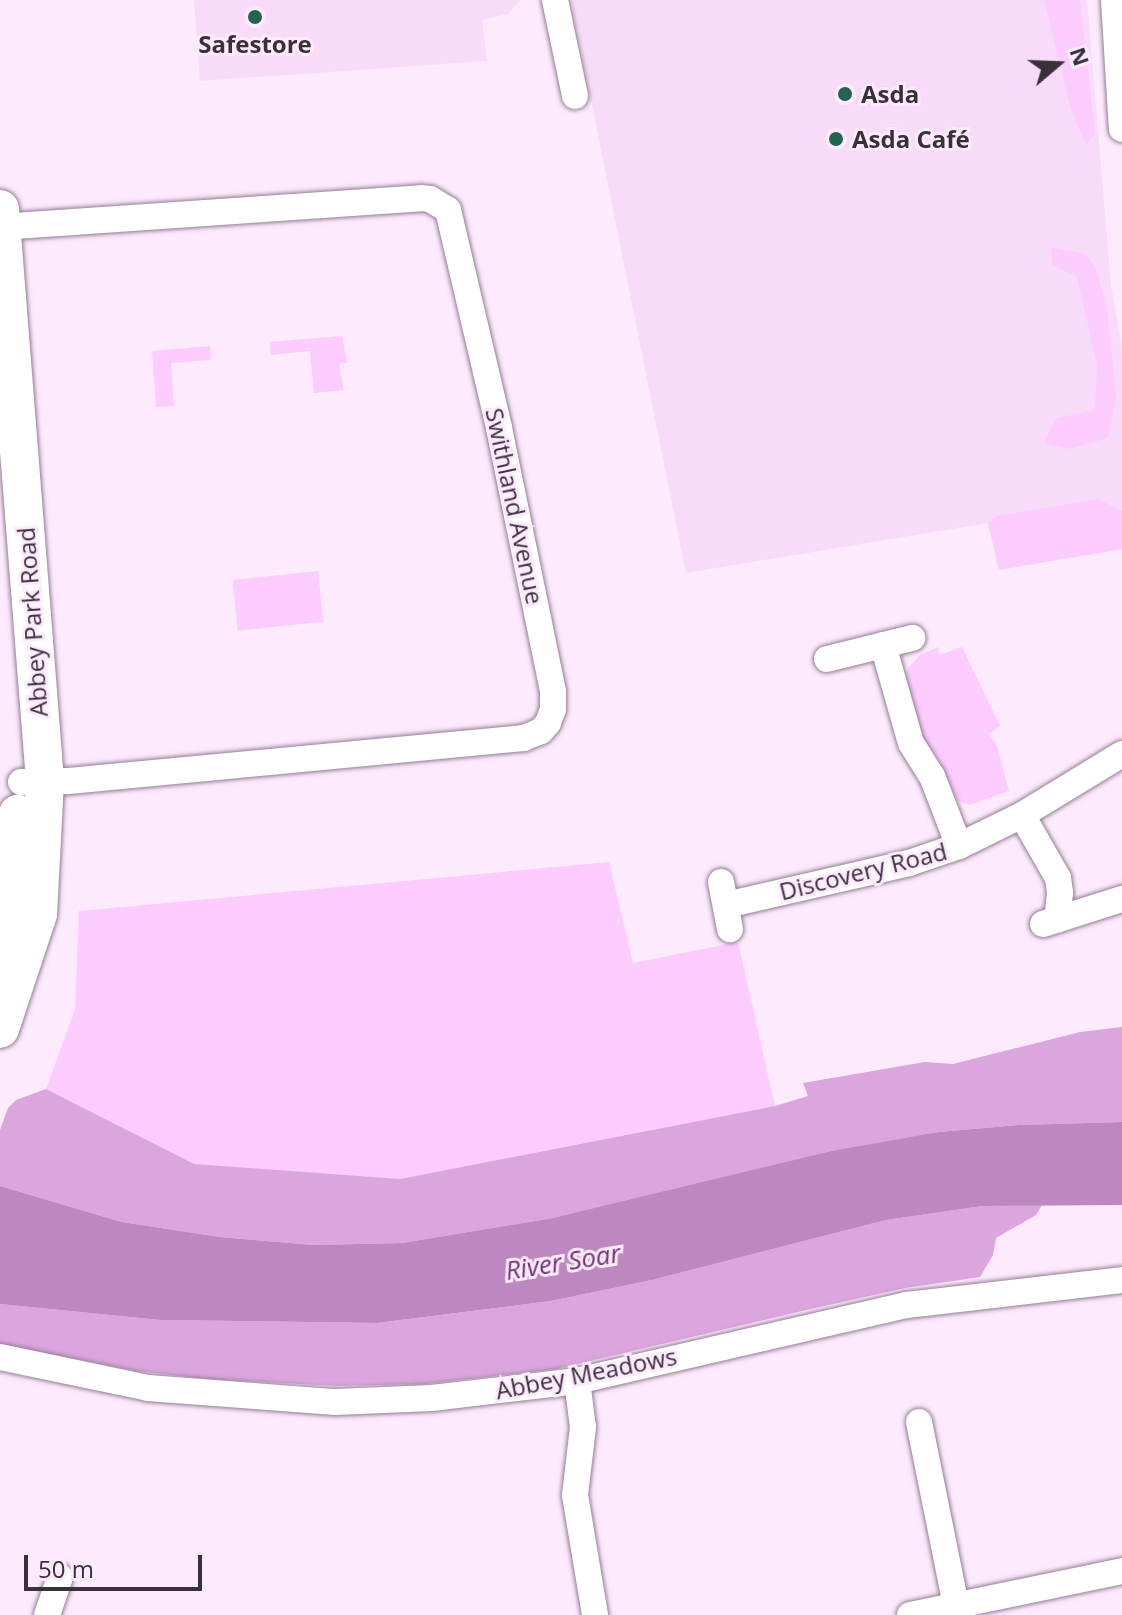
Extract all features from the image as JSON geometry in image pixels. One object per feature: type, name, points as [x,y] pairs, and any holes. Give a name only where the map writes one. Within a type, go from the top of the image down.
[{"type":"main road","name":"Abbey Park Road","points":[[0,1029],[38,914],[1,221]]},
{"type":"main road","name":"Abbey Park Road","points":[[0,530],[33,782],[0,990]]},
{"type":"street","points":[[555,0],[575,96]]},
{"type":"street","points":[[1114,0],[1122,129]]},
{"type":"street","name":"Swithland Avenue","points":[[1,221],[421,198],[430,199],[448,210],[499,428],[553,692],[553,709],[548,723],[541,731],[524,738],[33,782]]},
{"type":"street","points":[[827,659],[912,638]]},
{"type":"street","points":[[883,645],[911,743],[932,776],[959,846]]},
{"type":"street","name":"Discovery Road","points":[[726,905],[898,866],[959,846],[1022,815],[1122,754]]},
{"type":"street","points":[[1022,815],[1058,878],[1060,893],[1050,922],[1122,899]]},
{"type":"street","name":"Abbey Meadows","points":[[0,1357],[148,1388],[335,1402],[432,1398],[577,1381],[907,1305],[1122,1280]]},
{"type":"street","points":[[577,1381],[583,1427],[575,1495],[595,1615]]},
{"type":"street","points":[[919,1422],[957,1610]]},
{"type":"street","points":[[910,1615],[957,1610],[1122,1571]]},
{"type":"street","points":[[47,1615],[60,1577]]},
{"type":"shaded area","points":[[194,0],[520,0],[508,14],[482,20],[487,61],[200,81]]},
{"type":"shaded area","points":[[571,0],[1087,0],[1111,285],[1122,350],[1122,549],[999,570],[988,523],[686,573]]},
{"type":"shaded area","points":[[1044,0],[1080,0],[1095,133],[1086,145],[1071,110]]},
{"type":"shaded area","points":[[1051,247],[1086,254],[1096,268],[1107,310],[1113,365],[1116,399],[1108,438],[1070,449],[1044,443],[1056,418],[1095,410],[1097,365],[1077,277],[1052,265]]},
{"type":"shaded area","points":[[342,336],[347,363],[339,364],[344,390],[314,393],[310,351],[271,355],[270,342]]},
{"type":"shaded area","points":[[210,346],[211,360],[171,363],[174,406],[156,407],[152,351]]},
{"type":"shaded area","points":[[1098,499],[1122,511],[1122,549],[999,570],[988,523],[997,516]]},
{"type":"shaded area","points":[[318,571],[323,622],[238,631],[232,580]]},
{"type":"shaded area","points":[[938,647],[940,655],[962,647],[1000,726],[989,734],[997,746],[1009,791],[970,805],[958,801],[938,758],[916,727],[906,682],[908,668],[920,655]]},
{"type":"shaded area","points":[[609,862],[633,963],[738,942],[775,1106],[400,1179],[194,1165],[46,1089],[75,1010],[79,911]]},
{"type":"shaded area","points":[[1122,1027],[1122,1122],[1019,1125],[939,1132],[553,1218],[402,1243],[313,1245],[220,1237],[122,1222],[0,1186],[0,1130],[8,1108],[16,1100],[46,1089],[194,1164],[400,1179],[775,1106],[808,1096],[803,1083],[925,1062],[953,1064],[1080,1032]]},
{"type":"shaded area","points":[[1042,1205],[1036,1215],[996,1238],[993,1255],[980,1277],[905,1288],[556,1369],[425,1384],[337,1386],[206,1379],[136,1371],[0,1344],[0,1304],[160,1320],[377,1323],[551,1301],[652,1280],[886,1220],[983,1206]]},
{"type":"water","name":"River Soar","points":[[1122,1122],[1122,1205],[983,1206],[886,1220],[652,1280],[551,1301],[377,1323],[160,1320],[0,1304],[0,1186],[122,1222],[220,1237],[313,1245],[402,1243],[553,1218],[832,1151],[939,1132],[1019,1125]]},
{"type":"place","name":"Safestore","points":[[255,17]]},
{"type":"place","name":"Asda","points":[[845,94]]},
{"type":"place","name":"Asda Café","points":[[836,139]]}]
